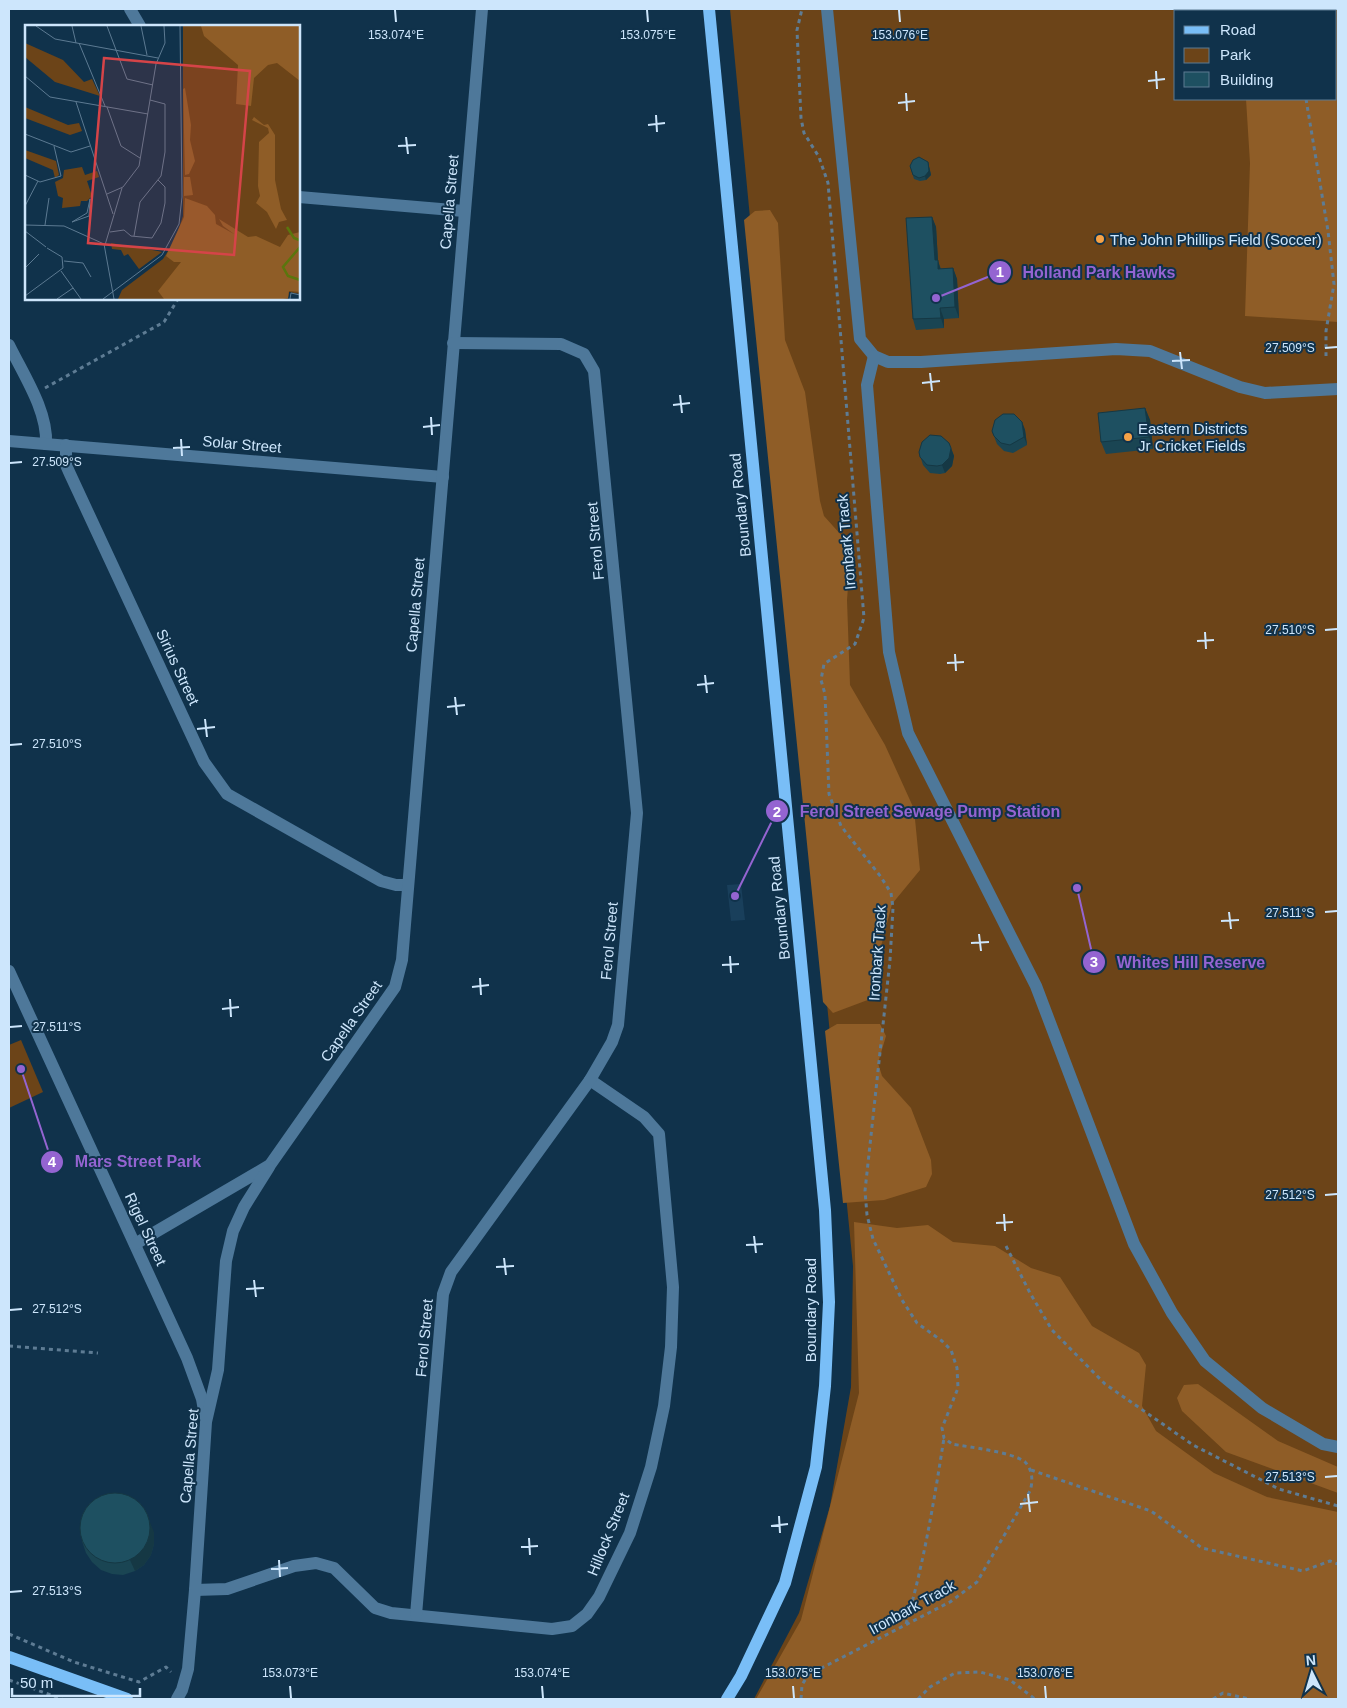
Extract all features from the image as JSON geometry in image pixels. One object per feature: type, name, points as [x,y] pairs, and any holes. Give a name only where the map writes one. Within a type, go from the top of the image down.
[{"type":"main road","name":"Boundary Road","points":[[709,9],[824,1200],[828,1302],[825,1386],[816,1467],[785,1583],[741,1676],[727,1699]]},
{"type":"main road","points":[[9,1657],[127,1699]]},
{"type":"street","points":[[130,9],[139,25]]},
{"type":"street","name":"Capella Street","points":[[177,1699],[182,1690],[188,1669],[206,1422],[218,1370],[226,1261],[233,1231],[244,1207],[270,1165],[395,987],[402,960],[482,9]]},
{"type":"street","points":[[827,9],[860,339],[874,356],[888,362],[921,362],[1116,349],[1150,351],[1240,387],[1265,393],[1338,389]]},
{"type":"street","points":[[300,197],[464,211]]},
{"type":"street","name":"Ferol Street","points":[[416,1615],[443,1294],[451,1272],[590,1080],[612,1042],[618,1025],[637,813],[594,371],[584,354],[561,344],[453,343]]},
{"type":"street","points":[[9,345],[34,395],[44,420],[47,435],[46,444]]},
{"type":"street","points":[[874,356],[867,385],[889,652],[908,733],[1036,986],[1134,1244],[1172,1313],[1204,1361],[1262,1408],[1322,1444],[1338,1447]]},
{"type":"street","name":"Solar Street","points":[[9,440],[443,477]]},
{"type":"street","name":"Sirius Street","points":[[66,445],[66,464],[78,492],[204,762],[227,794],[381,881],[396,885],[408,885]]},
{"type":"street","name":"Rigel Street","points":[[9,971],[187,1358],[202,1399],[206,1422]]},
{"type":"street","name":"Hillock Street","points":[[195,1590],[227,1589],[294,1566],[316,1563],[334,1568],[375,1608],[391,1613],[552,1629],[572,1626],[587,1614],[599,1597],[630,1532],[651,1466],[664,1406],[673,1287],[658,1134],[644,1117],[590,1080]]},
{"type":"street","name":"Capella Street","points":[[135,1244],[270,1165]]},
{"type":"path","name":"Ironbark Track","points":[[802,9],[797,30],[801,118],[804,133],[820,157],[828,183],[864,618],[854,644],[824,664],[821,680],[826,694],[829,794],[841,826],[882,877],[891,893],[894,908],[865,1191],[866,1215],[873,1239],[902,1300],[917,1323],[951,1350],[957,1368],[958,1388],[942,1428],[944,1438]]},
{"type":"path","points":[[1306,100],[1328,231],[1334,284],[1326,331],[1326,356]]},
{"type":"path","points":[[34,395],[164,322],[177,300]]},
{"type":"path","points":[[1006,1246],[1030,1293],[1052,1330],[1105,1384],[1193,1445],[1279,1489],[1338,1506]]},
{"type":"path","points":[[9,1346],[98,1353]]},
{"type":"path","points":[[906,1624],[918,1584],[944,1438],[952,1444],[1013,1456],[1024,1462],[1030,1470],[1151,1511],[1202,1548],[1303,1571],[1330,1561],[1338,1564]]},
{"type":"path","name":"Ironbark Track","points":[[801,1699],[802,1685],[808,1674],[950,1602],[977,1582],[1030,1491],[1033,1482],[1030,1470]]},
{"type":"path","points":[[9,1634],[74,1662],[139,1682],[166,1667],[171,1672]]},
{"type":"path","points":[[918,1699],[930,1687],[955,1673],[980,1672],[1010,1680],[1035,1699]]},
{"type":"path","points":[[9,1680],[62,1699]]},
{"type":"path","points":[[1213,1699],[1223,1693],[1249,1699]]},
{"type":"shaded area","points":[[1338,9],[1338,322],[1245,316],[1250,163],[1246,100],[1337,100],[1337,10],[1240,10]]},
{"type":"shaded area","points":[[770,210],[778,223],[785,340],[805,392],[820,501],[824,516],[851,546],[847,600],[850,685],[885,745],[914,809],[920,870],[892,904],[878,958],[873,998],[833,1013],[823,1002],[744,220],[755,211]]},
{"type":"shaded area","points":[[741,884],[745,920],[731,921],[727,885]]},
{"type":"shaded area","points":[[837,1024],[880,1024],[886,1036],[878,1063],[882,1076],[911,1108],[931,1160],[932,1174],[926,1187],[884,1200],[843,1203],[825,1031]]},
{"type":"shaded area","points":[[854,1222],[897,1228],[928,1225],[953,1242],[995,1246],[1031,1268],[1060,1277],[1092,1326],[1139,1353],[1146,1365],[1142,1406],[1156,1431],[1214,1473],[1267,1497],[1338,1512],[1338,1699],[756,1699],[801,1620],[859,1393]]},
{"type":"shaded area","points":[[1198,1384],[1278,1441],[1338,1467],[1338,1493],[1226,1452],[1182,1411],[1177,1398],[1184,1385]]},
{"type":"green space","points":[[730,9],[1338,9],[1338,1699],[754,1699],[799,1613],[830,1506],[851,1387],[853,1266]]},
{"type":"green space","points":[[21,1040],[43,1092],[9,1108],[9,1045]]},
{"type":"building","points":[[919,157],[928,162],[929,171],[925,176],[919,178],[913,175],[910,166],[913,160]]},
{"type":"building","points":[[932,217],[935,260],[938,260],[938,269],[953,268],[955,307],[940,308],[941,318],[913,319],[906,218]]},
{"type":"building","points":[[1145,408],[1149,437],[1101,442],[1098,413]]},
{"type":"building","points":[[1003,414],[1014,414],[1022,422],[1024,437],[1010,445],[1001,443],[992,431],[995,420]]},
{"type":"building","points":[[930,435],[941,436],[949,443],[951,448],[949,458],[942,465],[927,465],[920,457],[919,452],[922,442]]},
{"type":"building","points":[[115,1493],[128,1496],[140,1503],[147,1515],[150,1528],[147,1541],[140,1553],[128,1560],[115,1563],[102,1560],[90,1553],[83,1541],[80,1528],[83,1515],[90,1503],[102,1496]]},
{"type":"place","name":"The John Phillips Field (Soccer)","points":[[1100,239]]},
{"type":"place","name":"Holland Park Hawks","points":[[936,298]]},
{"type":"place","name":"Eastern Districts Jr Cricket Fields","points":[[1128,437]]},
{"type":"place","name":"Whites Hill Reserve","points":[[1077,888]]},
{"type":"place","name":"Ferol Street Sewage Pump Station","points":[[735,896]]},
{"type":"place","name":"Mars Street Park","points":[[21,1069]]}]
